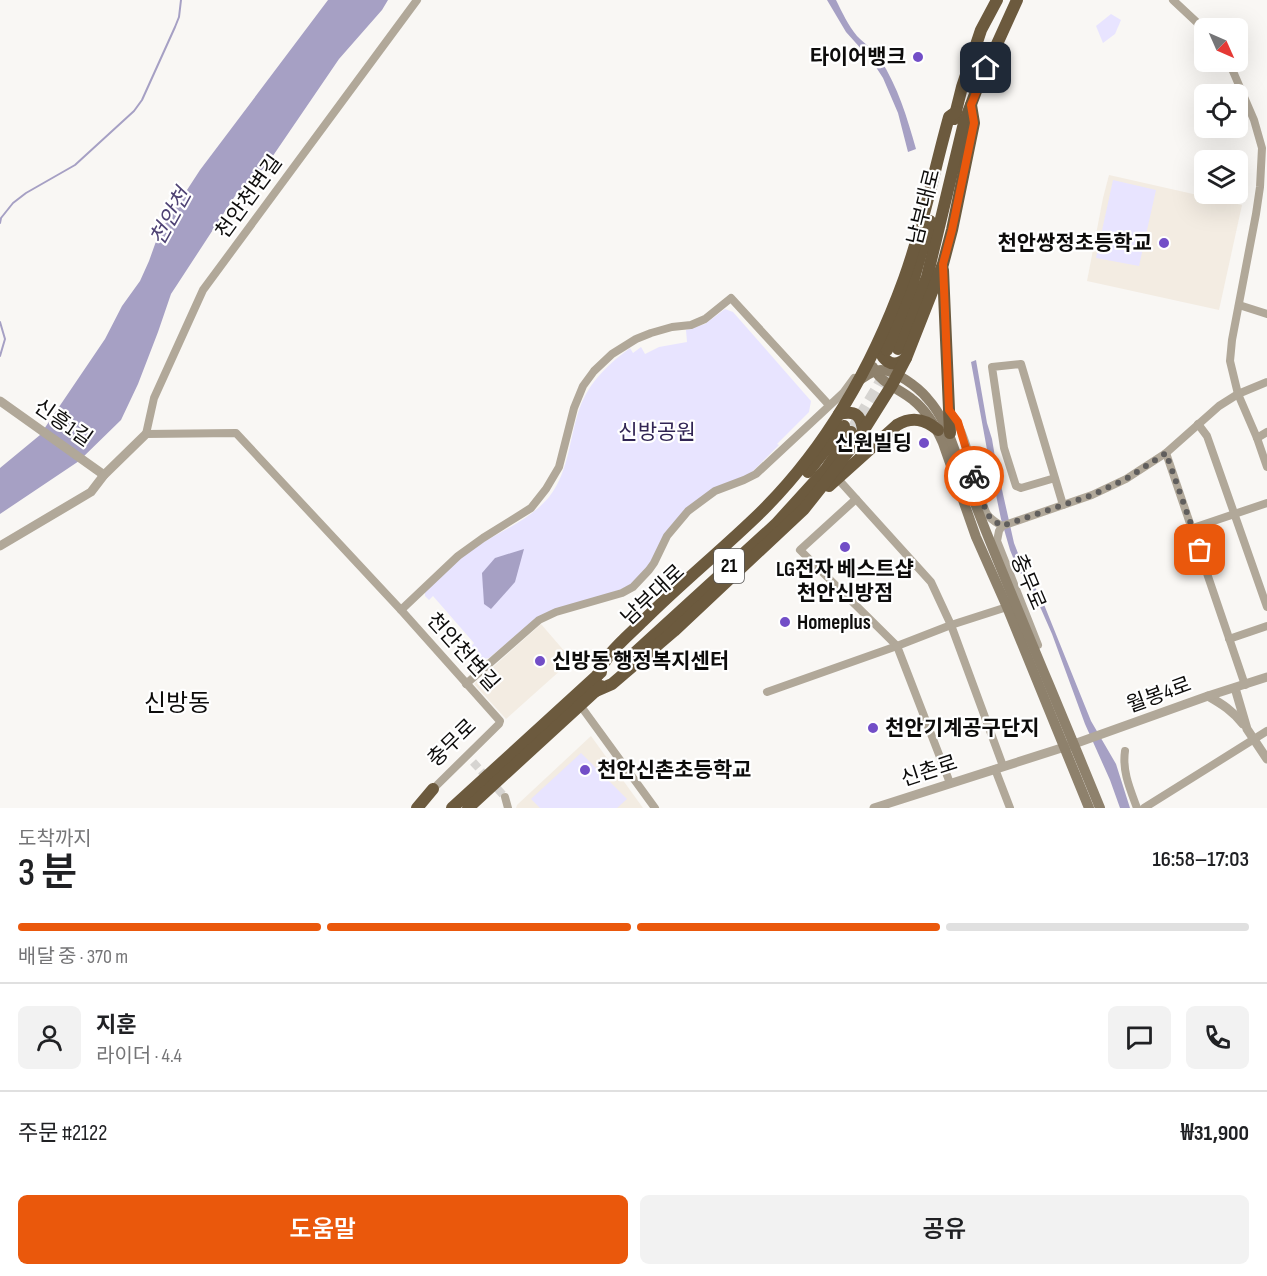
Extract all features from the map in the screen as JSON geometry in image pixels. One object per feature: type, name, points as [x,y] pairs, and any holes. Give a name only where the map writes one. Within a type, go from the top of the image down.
[{"type":"highway","points":[[804,509],[827,480],[853,429],[895,380],[892,350],[909,263],[949,117],[956,112],[981,30],[997,0]]},
{"type":"highway","points":[[597,676],[610,654],[785,487],[807,461],[839,414],[871,358],[892,350],[943,264],[974,123],[971,105],[1017,0]]},
{"type":"highway","name":"남부대로","points":[[892,350],[927,277],[964,123],[971,105]]},
{"type":"highway","name":"남부대로","points":[[892,350],[913,282],[956,112]]},
{"type":"highway","points":[[596,691],[612,684],[674,631],[804,509],[897,426],[904,421],[917,419],[944,432],[949,410],[943,264]]},
{"type":"highway","points":[[839,414],[850,412],[861,420],[853,429]]},
{"type":"highway","name":"남부대로","points":[[454,807],[768,515],[853,429]]},
{"type":"highway","name":"남부대로","points":[[468,808],[776,524],[826,469],[853,429]]},
{"type":"highway","points":[[417,808],[433,789]]},
{"type":"main road","points":[[861,379],[874,371],[871,358]]},
{"type":"main road","name":"충무로","points":[[874,371],[879,376],[918,389],[943,420],[944,443],[976,537],[1069,746],[1101,808]]},
{"type":"main road","name":"충무로","points":[[944,432],[958,460],[1046,676],[1089,808]]},
{"type":"street","name":"천안천변길","points":[[417,0],[203,290],[154,398],[146,435],[236,433],[400,610],[500,721],[499,724]]},
{"type":"street","points":[[1173,0],[1194,20]]},
{"type":"street","points":[[1182,9],[1188,0]]},
{"type":"street","points":[[1233,72],[1254,120],[1262,148],[1260,187],[1230,361],[1238,394],[1267,467]]},
{"type":"street","points":[[843,393],[869,351],[909,263]]},
{"type":"street","points":[[400,610],[458,556],[531,508],[559,467],[573,408],[583,386],[594,371],[612,354],[636,339],[672,327],[691,325],[705,320],[731,298],[829,405]]},
{"type":"street","points":[[1239,305],[1267,314]]},
{"type":"street","points":[[1055,478],[1022,488],[1016,486],[1004,448],[992,367],[1022,364],[1063,505]]},
{"type":"street","points":[[466,684],[539,620],[556,612],[622,593],[633,587],[649,570],[667,536],[688,511],[715,491],[756,474],[829,405],[861,379]]},
{"type":"street","points":[[1046,676],[1031,625],[997,541],[1002,526],[1092,495],[1126,479],[1166,453],[1219,406],[1238,394],[1267,382]]},
{"type":"street","name":"신흥1길","points":[[0,401],[104,475]]},
{"type":"street","points":[[949,410],[958,422],[987,514],[1002,526]]},
{"type":"street","points":[[1198,424],[1207,436],[1267,607]]},
{"type":"street","points":[[1257,438],[1267,432]]},
{"type":"street","points":[[0,546],[91,492],[104,475],[146,435]]},
{"type":"street","points":[[1166,453],[1245,685]]},
{"type":"street","points":[[838,479],[932,582],[951,625],[999,767],[1010,808]]},
{"type":"street","points":[[856,499],[800,550],[897,646],[950,783]]},
{"type":"street","points":[[1192,528],[1267,503]]},
{"type":"street","points":[[766,692],[1007,607]]},
{"type":"street","points":[[1228,639],[1267,627]]},
{"type":"street","name":"월봉4로","points":[[1069,746],[1267,677]]},
{"type":"street","points":[[1235,688],[1247,729]]},
{"type":"street","points":[[1208,696],[1235,713],[1267,759]]},
{"type":"street","points":[[580,705],[655,808]]},
{"type":"street","name":"충무로","points":[[433,789],[499,724]]},
{"type":"street","points":[[1144,808],[1267,731]]},
{"type":"street","name":"신촌로","points":[[874,808],[1069,746]]},
{"type":"street","points":[[1125,751],[1126,775],[1137,808]]},
{"type":"street","points":[[466,755],[473,762]]},
{"type":"street","points":[[505,797],[508,808]]},
{"type":"shaded area","name":"천안쌍정초등학교","points":[[1109,175],[1194,194],[1194,204],[1242,205],[1219,310],[1087,281]]},
{"type":"shaded area","points":[[541,624],[572,660],[506,719],[474,684]]},
{"type":"shaded area","name":"천안신촌초등학교","points":[[591,736],[643,808],[516,808],[517,805]]},
{"type":"green space","points":[[1111,14],[1121,20],[1115,34],[1103,43],[1096,26]]},
{"type":"green space","points":[[1113,180],[1156,190],[1139,266],[1096,258]]},
{"type":"green space","name":"신방공원","points":[[725,309],[733,312],[811,401],[809,412],[751,473],[686,509],[669,528],[644,572],[632,584],[536,618],[489,658],[482,659],[471,647],[474,643],[433,596],[429,600],[425,596],[425,591],[467,554],[523,520],[549,497],[562,475],[582,402],[591,386],[609,365],[630,348],[633,353],[641,347],[645,354],[659,347],[687,342],[686,330],[705,324]]},
{"type":"green space","name":"천안신촌초등학교","points":[[581,753],[627,799],[617,808],[540,808],[531,799]]},
{"type":"water","name":"천안천","points":[[328,0],[388,0],[339,59],[266,166],[237,193],[171,294],[138,384],[121,420],[79,461],[0,514],[0,468],[40,435],[105,339],[122,306],[140,281],[159,233],[200,170]]},
{"type":"water","points":[[827,0],[836,0],[857,36],[878,56],[892,80],[916,149],[908,152],[898,113],[883,78],[872,61],[846,32]]},
{"type":"water","points":[[976,360],[987,423],[1014,543],[1043,602],[1091,721],[1116,764],[1130,808],[1120,808],[1085,724],[1052,634],[1010,550],[990,466],[971,362]]},
{"type":"water","points":[[524,549],[515,582],[491,609],[484,604],[482,573],[495,558]]},
{"type":"waterway","points":[[0,223],[1,218],[13,203],[75,165],[134,111],[142,100],[175,27],[181,0]]},
{"type":"waterway","points":[[0,322],[5,339],[0,356]]},
{"type":"tunnel","points":[[851,432],[898,349]]},
{"type":"tunnel","points":[[473,762],[505,797]]},
{"type":"way so far","points":[[974,476],[987,514],[1002,526],[1092,495],[1126,479],[1166,453],[1200,550]]},
{"type":"place","name":"타이어뱅크","points":[[918,57]]},
{"type":"place","name":"천안쌍정초등학교","points":[[1164,243]]},
{"type":"place","name":"신원빌딩","points":[[924,443]]},
{"type":"place","name":"LG전자 베스트샵 천안신방점","points":[[845,547]]},
{"type":"place","name":"Homeplus","points":[[785,622]]},
{"type":"place","name":"신방동 행정복지센터","points":[[540,661]]},
{"type":"place","name":"천안기계공구단지","points":[[873,728]]},
{"type":"place","name":"천안신촌초등학교","points":[[585,770]]},
{"type":"district","name":"신방동","points":[[177,703]]},
{"type":"route","points":[[974,476],[958,422],[949,410],[943,264],[974,123],[971,105],[986,68]]}]
